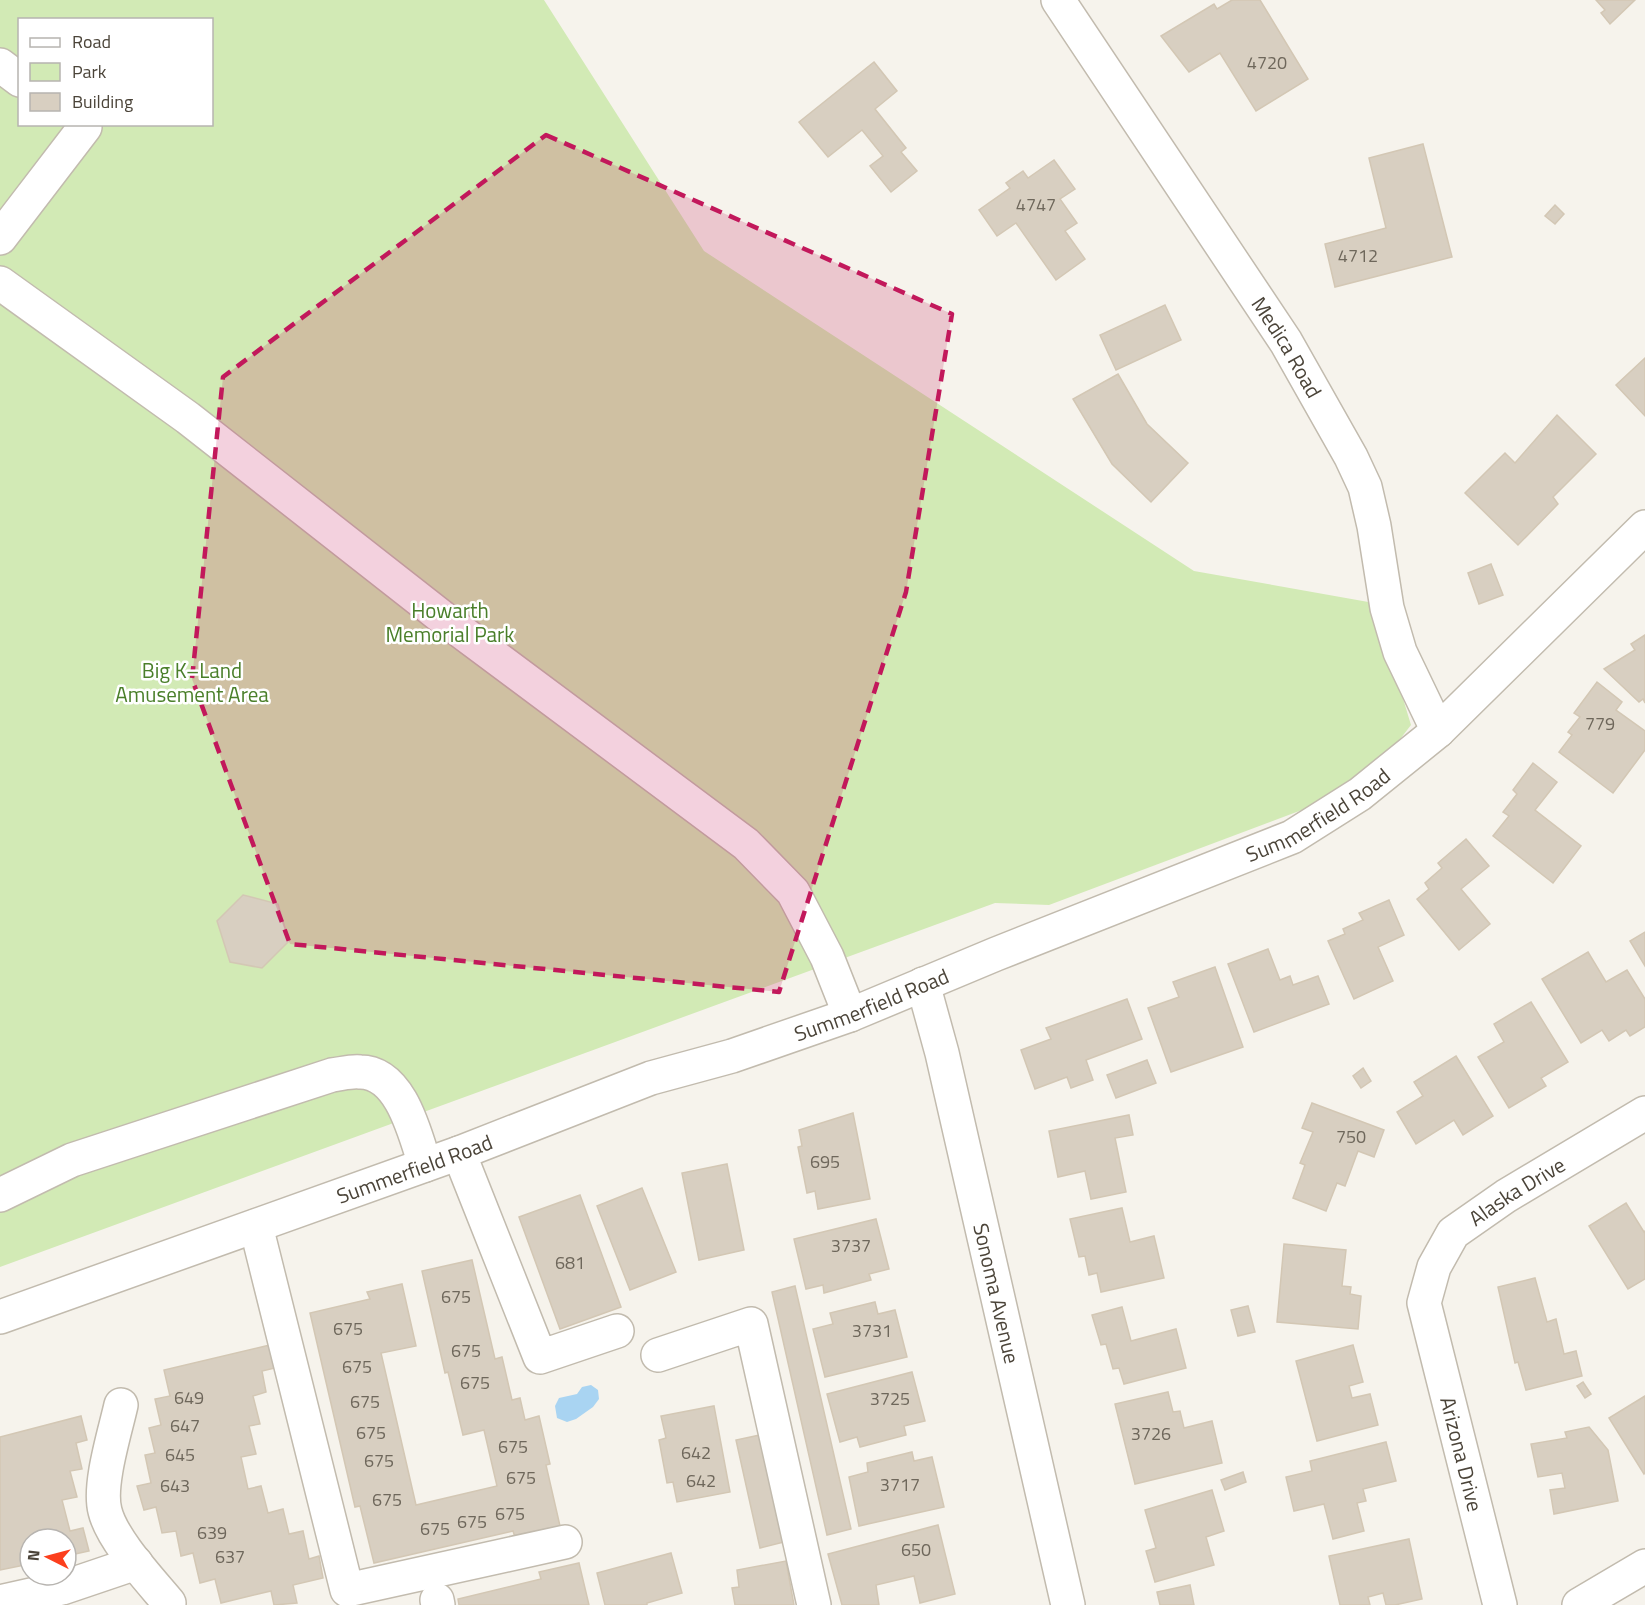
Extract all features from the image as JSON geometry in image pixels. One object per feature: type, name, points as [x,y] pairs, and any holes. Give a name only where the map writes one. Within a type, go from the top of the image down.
[{"type":"street","name":"Medica Road","points":[[1058,0],[1286,342],[1351,457],[1365,487],[1388,608],[1400,652],[1438,731]]},
{"type":"street","points":[[0,65],[18,78]]},
{"type":"street","points":[[0,238],[84,126]]},
{"type":"street","points":[[0,284],[188,418],[443,618],[746,844],[793,892],[827,957],[850,1015]]},
{"type":"street","name":"Summerfield Road","points":[[0,1317],[459,1153],[651,1078],[732,1056],[850,1015],[1292,837],[1360,794],[1438,731],[1645,527]]},
{"type":"street","name":"Sonoma Avenue","points":[[923,984],[942,1053],[1068,1605]]},
{"type":"street","points":[[0,1196],[72,1160],[332,1076],[362,1071],[384,1080],[397,1092],[409,1117],[425,1165]]},
{"type":"street","name":"Alaska Drive","points":[[1424,1303],[1434,1267],[1453,1233],[1506,1196],[1645,1113]]},
{"type":"street","points":[[459,1153],[540,1357],[617,1331]]},
{"type":"street","points":[[256,1226],[347,1590],[566,1542]]},
{"type":"street","name":"Arizona Drive","points":[[1424,1303],[1500,1605]]},
{"type":"street","points":[[658,1354],[751,1324],[814,1605]]},
{"type":"street","points":[[121,1405],[104,1484],[104,1510],[112,1529],[169,1603]]},
{"type":"street","points":[[0,1602],[62,1588],[136,1563]]},
{"type":"street","points":[[1579,1605],[1645,1566]]},
{"type":"highlighted area","points":[[546,135],[952,314],[906,592],[779,992],[290,944],[192,679],[223,377]]},
{"type":"green space","name":"Howarth Memorial Park","points":[[0,0],[544,0],[704,251],[1194,571],[1374,603],[1411,725],[1363,787],[1049,905],[995,903],[0,1267]]},
{"type":"water","points":[[591,1385],[598,1390],[599,1399],[593,1407],[576,1419],[567,1422],[557,1418],[555,1406],[559,1398],[577,1394],[582,1387]]},
{"type":"building","points":[[1232,0],[1260,0],[1308,79],[1256,111],[1220,53],[1189,72],[1161,36],[1214,4],[1217,9]]},
{"type":"building","points":[[1596,0],[1635,0],[1610,24],[1601,13],[1605,10]]},
{"type":"building","points":[[874,62],[897,91],[875,109],[906,148],[901,152],[917,171],[891,192],[870,166],[883,156],[862,130],[828,157],[799,122]]},
{"type":"building","points":[[1423,144],[1452,257],[1335,287],[1325,244],[1386,228],[1369,158]]},
{"type":"building","points":[[1054,160],[1075,189],[1060,199],[1077,223],[1065,231],[1085,259],[1056,280],[1016,223],[997,236],[979,210],[1010,188],[1006,183],[1023,171],[1028,178]]},
{"type":"building","points":[[1555,205],[1564,214],[1555,224],[1545,216]]},
{"type":"building","points":[[1165,305],[1181,340],[1116,370],[1100,335]]},
{"type":"building","points":[[1645,358],[1645,416],[1616,385]]},
{"type":"building","points":[[1118,374],[1147,424],[1188,463],[1151,502],[1112,464],[1073,399]]},
{"type":"building","points":[[1557,415],[1596,454],[1553,497],[1558,504],[1518,545],[1465,493],[1505,453],[1515,463]]},
{"type":"building","points":[[1491,564],[1503,595],[1479,604],[1468,573]]},
{"type":"building","points":[[1645,635],[1645,703],[1643,699],[1639,702],[1604,669],[1635,650],[1631,644]]},
{"type":"building","points":[[1597,682],[1622,702],[1616,710],[1645,731],[1645,750],[1613,793],[1559,752],[1572,735],[1568,732],[1580,717],[1574,713]]},
{"type":"building","points":[[1533,763],[1557,782],[1535,810],[1581,846],[1553,883],[1493,836],[1509,816],[1503,812],[1517,794],[1513,790]]},
{"type":"building","points":[[1466,839],[1489,866],[1461,889],[1490,924],[1459,950],[1417,899],[1429,889],[1425,883],[1442,868],[1438,863]]},
{"type":"building","points":[[243,895],[278,904],[289,941],[262,968],[230,962],[217,921]]},
{"type":"building","points":[[1389,900],[1404,935],[1378,947],[1393,981],[1354,999],[1328,941],[1345,934],[1343,929],[1363,920],[1359,913]]},
{"type":"building","points":[[1645,932],[1645,966],[1630,941]]},
{"type":"building","points":[[1268,949],[1280,980],[1290,976],[1293,985],[1318,976],[1329,1004],[1254,1032],[1228,964]]},
{"type":"building","points":[[1588,952],[1606,982],[1627,970],[1645,999],[1645,1027],[1630,1036],[1626,1030],[1609,1041],[1602,1030],[1581,1043],[1542,979]]},
{"type":"building","points":[[1215,967],[1243,1047],[1171,1072],[1148,1008],[1179,997],[1173,982]]},
{"type":"building","points":[[1127,999],[1142,1039],[1086,1060],[1093,1080],[1071,1088],[1067,1077],[1035,1089],[1021,1050],[1051,1039],[1046,1028]]},
{"type":"building","points":[[1531,1002],[1568,1062],[1541,1078],[1546,1086],[1509,1108],[1478,1057],[1504,1042],[1494,1024]]},
{"type":"building","points":[[1456,1056],[1493,1116],[1463,1135],[1454,1120],[1416,1144],[1397,1112],[1423,1096],[1414,1082]]},
{"type":"building","points":[[1147,1060],[1156,1083],[1116,1098],[1107,1075]]},
{"type":"building","points":[[1363,1068],[1371,1081],[1361,1088],[1353,1076]]},
{"type":"building","points":[[1312,1103],[1384,1130],[1374,1157],[1358,1151],[1345,1186],[1337,1183],[1326,1211],[1293,1198],[1305,1165],[1300,1163],[1313,1132],[1302,1128]]},
{"type":"building","points":[[853,1113],[870,1199],[818,1209],[815,1191],[807,1193],[798,1147],[802,1146],[799,1130]]},
{"type":"building","points":[[1129,1115],[1133,1135],[1115,1138],[1126,1192],[1091,1199],[1085,1171],[1058,1177],[1049,1131]]},
{"type":"building","points":[[727,1164],[744,1250],[699,1260],[682,1173]]},
{"type":"building","points":[[642,1188],[676,1272],[630,1290],[597,1206]]},
{"type":"building","points":[[580,1195],[621,1307],[560,1329],[519,1217]]},
{"type":"building","points":[[1626,1203],[1645,1231],[1645,1279],[1628,1289],[1589,1226]]},
{"type":"building","points":[[1122,1208],[1130,1242],[1154,1236],[1164,1278],[1101,1292],[1097,1273],[1089,1275],[1085,1256],[1079,1257],[1070,1219]]},
{"type":"building","points":[[876,1219],[889,1269],[869,1274],[871,1280],[824,1293],[823,1285],[806,1289],[794,1239]]},
{"type":"building","points":[[1284,1244],[1346,1250],[1342,1286],[1351,1287],[1350,1294],[1361,1296],[1358,1329],[1277,1322]]},
{"type":"building","points":[[472,1260],[495,1359],[502,1357],[512,1400],[520,1398],[525,1420],[539,1416],[550,1464],[546,1465],[560,1526],[515,1537],[513,1531],[374,1563],[360,1506],[355,1507],[310,1313],[370,1299],[367,1292],[402,1284],[416,1346],[381,1353],[416,1505],[497,1486],[484,1430],[463,1435],[448,1372],[445,1373],[422,1271]]},
{"type":"building","points":[[1535,1278],[1547,1322],[1556,1319],[1564,1354],[1576,1351],[1582,1376],[1526,1390],[1518,1362],[1515,1363],[1498,1287]]},
{"type":"building","points":[[795,1286],[851,1529],[827,1535],[772,1292]]},
{"type":"building","points":[[875,1302],[878,1314],[895,1310],[907,1357],[825,1377],[813,1329],[833,1324],[830,1313]]},
{"type":"building","points":[[1248,1306],[1255,1332],[1238,1336],[1231,1310]]},
{"type":"building","points":[[1122,1307],[1131,1341],[1176,1329],[1186,1368],[1124,1384],[1119,1368],[1113,1369],[1106,1344],[1101,1345],[1092,1315]]},
{"type":"building","points":[[270,1345],[275,1368],[262,1371],[266,1392],[253,1396],[260,1424],[249,1426],[256,1454],[241,1457],[248,1489],[261,1486],[268,1513],[283,1509],[289,1534],[303,1531],[309,1559],[319,1556],[323,1578],[293,1585],[297,1603],[274,1605],[271,1591],[221,1603],[215,1579],[200,1583],[193,1553],[181,1556],[176,1531],[162,1533],[156,1507],[144,1510],[137,1486],[151,1483],[145,1455],[155,1453],[149,1428],[161,1425],[155,1399],[170,1396],[164,1370]]},
{"type":"building","points":[[1353,1345],[1363,1382],[1349,1386],[1352,1398],[1370,1394],[1378,1425],[1317,1441],[1296,1361]]},
{"type":"building","points":[[912,1372],[925,1421],[904,1426],[906,1435],[860,1447],[857,1437],[840,1442],[827,1394]]},
{"type":"building","points":[[1583,1382],[1591,1394],[1585,1398],[1577,1386]]},
{"type":"building","points":[[1168,1392],[1173,1412],[1180,1411],[1184,1428],[1212,1421],[1222,1463],[1135,1484],[1115,1404]]},
{"type":"building","points":[[1645,1396],[1645,1473],[1644,1474],[1609,1418]]},
{"type":"building","points":[[714,1406],[730,1492],[677,1502],[673,1482],[667,1483],[659,1440],[666,1438],[661,1416]]},
{"type":"building","points":[[81,1416],[87,1440],[76,1443],[82,1469],[70,1471],[77,1497],[62,1500],[69,1527],[18,1527],[18,1566],[0,1570],[0,1437]]},
{"type":"building","points":[[1589,1427],[1608,1450],[1618,1501],[1554,1514],[1550,1490],[1565,1488],[1562,1473],[1538,1477],[1531,1444],[1567,1438],[1565,1432]]},
{"type":"building","points":[[760,1435],[784,1542],[760,1548],[736,1440]]},
{"type":"building","points":[[1386,1442],[1396,1481],[1363,1489],[1366,1501],[1357,1503],[1364,1531],[1333,1539],[1324,1504],[1294,1511],[1286,1477],[1312,1471],[1310,1461]]},
{"type":"building","points":[[912,1452],[914,1461],[932,1457],[944,1507],[859,1526],[849,1477],[868,1472],[867,1463]]},
{"type":"building","points":[[1243,1472],[1246,1482],[1225,1490],[1221,1480]]},
{"type":"building","points":[[1212,1490],[1224,1531],[1206,1537],[1214,1565],[1155,1582],[1146,1551],[1156,1548],[1145,1510]]},
{"type":"building","points":[[938,1525],[955,1594],[920,1603],[914,1576],[876,1585],[879,1605],[842,1605],[828,1554]]},
{"type":"building","points":[[83,1528],[89,1551],[78,1553],[78,1529]]},
{"type":"building","points":[[1409,1539],[1422,1599],[1386,1605],[1383,1593],[1368,1597],[1370,1605],[1340,1605],[1329,1556]]},
{"type":"building","points":[[671,1553],[682,1593],[647,1603],[647,1605],[605,1605],[597,1573]]},
{"type":"building","points":[[786,1561],[794,1605],[735,1605],[732,1588],[739,1587],[737,1570]]},
{"type":"building","points":[[579,1563],[589,1605],[459,1605],[458,1599],[541,1579],[539,1572]]},
{"type":"building","points":[[1190,1585],[1194,1605],[1160,1605],[1157,1592]]},
{"type":"park label","name":"Big K–Land Amusement Area","points":[[192,682]]}]
